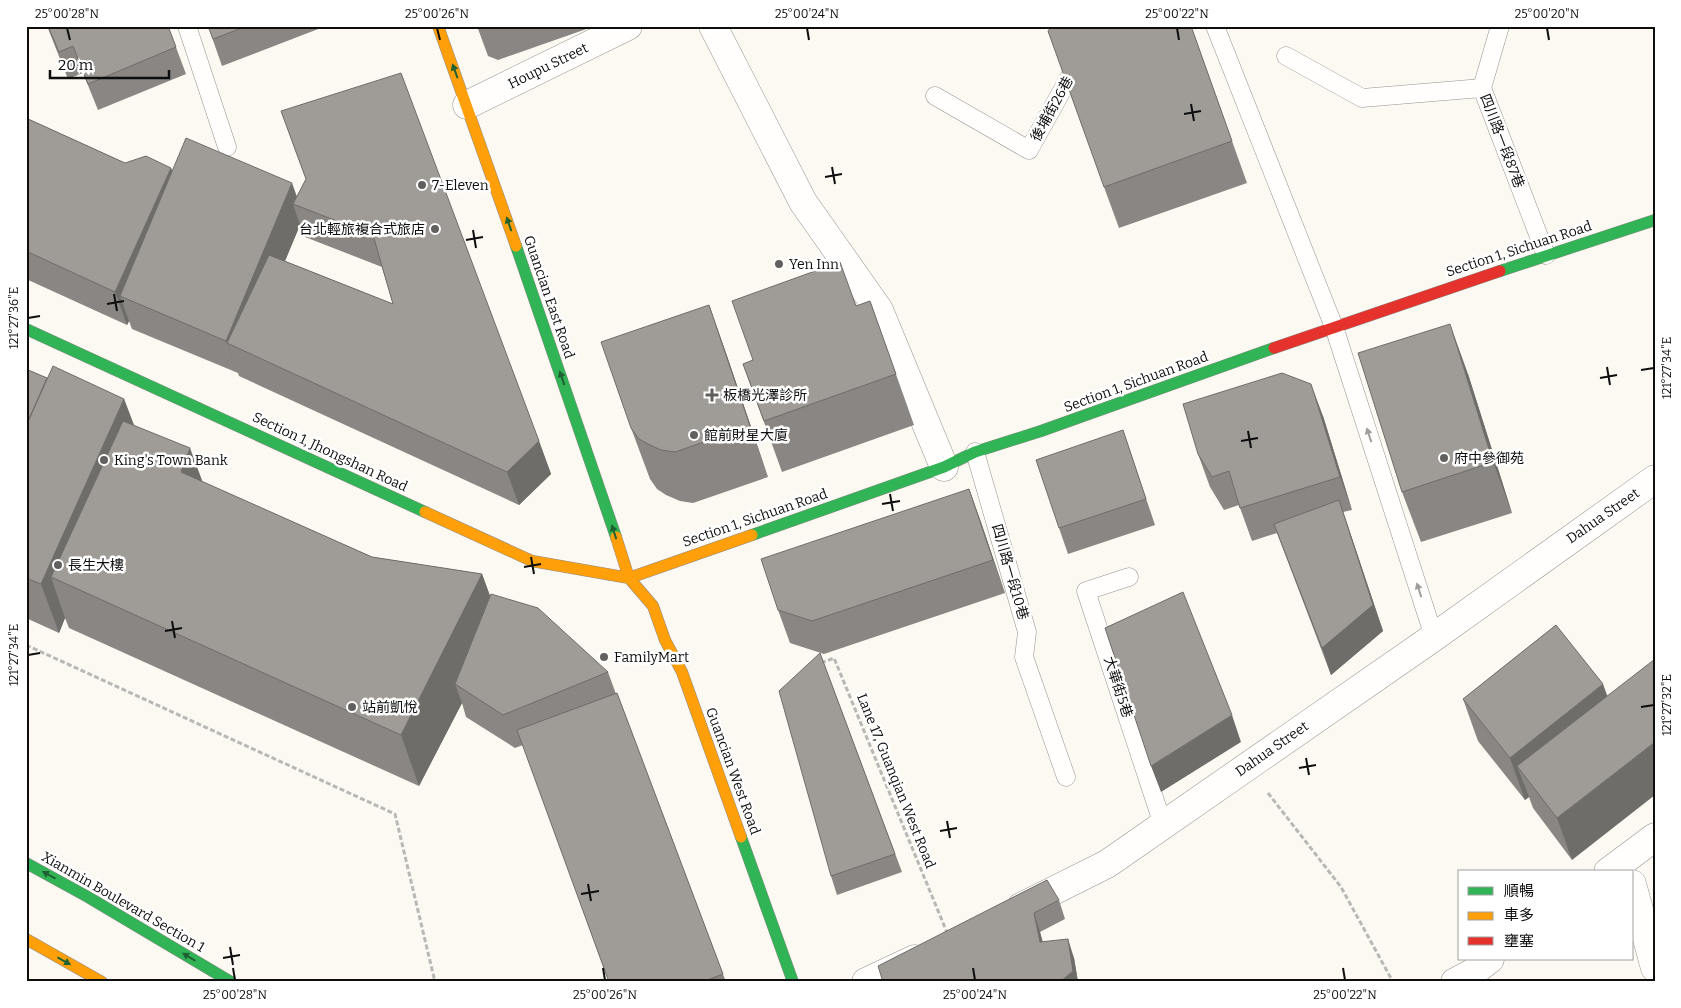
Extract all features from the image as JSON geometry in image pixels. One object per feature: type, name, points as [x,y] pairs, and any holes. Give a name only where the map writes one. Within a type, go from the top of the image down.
[{"type":"main road","name":"Guancian East Road","points":[[438,26],[467,105],[629,578]]},
{"type":"main road","name":"Section 1, Sichuan Road","points":[[629,578],[944,468],[975,452],[1042,432],[1334,327],[1655,220]]},
{"type":"main road","name":"Section 1, Jhongshan Road","points":[[26,329],[532,561],[629,578]]},
{"type":"main road","name":"Guancian West Road","points":[[629,578],[653,606],[665,640],[682,672],[793,982]]},
{"type":"main road","name":"Xianmin Boulevard Section 1","points":[[26,863],[88,897],[231,982]]},
{"type":"main road","points":[[26,939],[102,982]]},
{"type":"street","name":"Houpu Street","points":[[467,105],[628,26]]},
{"type":"street","points":[[714,26],[803,202],[879,310],[944,468]]},
{"type":"street","name":"Dahua Street","points":[[1003,916],[1107,864],[1655,479]]},
{"type":"street","points":[[1626,870],[1655,837]]},
{"type":"street","points":[[1634,903],[1655,968]]},
{"type":"street","points":[[866,982],[950,942]]},
{"type":"street","points":[[1455,982],[1472,973],[1489,960]]},
{"type":"lane","points":[[187,26],[227,147]]},
{"type":"lane","name":"後埔街26巷","points":[[935,96],[1029,150],[1098,26]]},
{"type":"lane","points":[[1215,26],[1334,327],[1434,636]]},
{"type":"lane","name":"四川路一段87巷","points":[[1500,26],[1482,88],[1546,255]]},
{"type":"lane","points":[[1286,56],[1362,98],[1482,88]]},
{"type":"lane","name":"四川路一段10巷","points":[[975,452],[1027,632],[1024,657],[1066,777]]},
{"type":"lane","name":"大華街5巷","points":[[1129,577],[1086,591],[1163,825]]},
{"type":"path","points":[[26,646],[395,814],[435,982]]},
{"type":"path","name":"Lane 17, Guanqian West Road","points":[[819,663],[834,658],[950,942]]},
{"type":"path","points":[[1248,766],[1341,887],[1393,982]]},
{"type":"building","points":[[48,26],[168,26],[176,47],[88,84],[73,46],[59,52]]},
{"type":"building","points":[[208,26],[247,26],[213,39]]},
{"type":"building","points":[[1052,26],[1191,26],[1232,141],[1104,187],[1048,31]]},
{"type":"building","points":[[401,73],[539,441],[507,472],[227,343],[269,255],[393,304],[373,235],[293,204],[306,179],[281,111]]},
{"type":"building","points":[[26,118],[125,163],[146,156],[171,168],[115,292],[26,251]]},
{"type":"building","points":[[186,138],[292,183],[226,341],[120,296]]},
{"type":"building","points":[[840,262],[856,306],[870,301],[896,374],[764,421],[743,364],[753,360],[732,301]]},
{"type":"building","points":[[709,305],[750,426],[675,452],[661,450],[639,439],[631,428],[601,342]]},
{"type":"building","name":"府中參御苑","points":[[1450,324],[1493,462],[1402,492],[1358,353]]},
{"type":"building","points":[[53,366],[124,399],[41,584],[26,578],[26,426]]},
{"type":"building","points":[[26,369],[47,378],[26,426]]},
{"type":"building","points":[[1282,373],[1311,384],[1340,477],[1240,508],[1229,471],[1212,477],[1198,454],[1183,404]]},
{"type":"building","name":"站前凱悅","points":[[123,421],[190,448],[181,472],[372,557],[482,574],[401,735],[51,577]]},
{"type":"building","points":[[1123,430],[1146,499],[1059,528],[1036,460]]},
{"type":"building","points":[[969,489],[993,560],[812,621],[778,610],[761,559]]},
{"type":"building","points":[[1339,500],[1373,605],[1322,648],[1274,524]]},
{"type":"building","points":[[1183,592],[1232,715],[1151,766],[1105,628]]},
{"type":"building","points":[[491,594],[538,608],[608,672],[503,715],[455,684]]},
{"type":"building","points":[[1556,625],[1603,684],[1510,758],[1463,699]]},
{"type":"building","points":[[820,653],[895,854],[831,876],[779,691]]},
{"type":"building","points":[[1655,659],[1655,742],[1557,818],[1517,766]]},
{"type":"building","points":[[617,693],[723,974],[702,982],[609,982],[517,730]]},
{"type":"building","points":[[1047,880],[1059,900],[1034,913],[1040,942],[1068,939],[1073,971],[1060,982],[883,982],[878,966]]},
{"type":"traffic: fast","points":[[1500,271],[1655,220]]},
{"type":"traffic: fast","points":[[516,246],[616,537]]},
{"type":"traffic: fast","points":[[26,329],[425,512]]},
{"type":"traffic: fast","points":[[752,535],[944,467],[975,452],[1041,431],[1274,348]]},
{"type":"traffic: fast","points":[[741,837],[793,982]]},
{"type":"traffic: fast","points":[[26,863],[88,897],[231,982]]},
{"type":"traffic: slow","points":[[438,26],[516,246]]},
{"type":"traffic: slow","points":[[425,512],[532,561],[629,578],[752,535]]},
{"type":"traffic: slow","points":[[616,537],[629,578],[653,606],[665,640],[682,672],[741,837]]},
{"type":"traffic: slow","points":[[26,939],[102,982]]},
{"type":"traffic: jam","points":[[1274,348],[1500,271]]},
{"type":"place","name":"7-Eleven","points":[[422,185]]},
{"type":"place","name":"台北輕旅複合式旅店","points":[[435,229]]},
{"type":"place","name":"Yen Inn","points":[[779,264]]},
{"type":"place","name":"板橋光澤診所","points":[[712,395]]},
{"type":"place","name":"館前財星大廈","points":[[694,435]]},
{"type":"place","name":"府中參御苑","points":[[1444,458]]},
{"type":"place","name":"King's Town Bank","points":[[104,460]]},
{"type":"place","name":"長生大樓","points":[[58,565]]},
{"type":"place","name":"FamilyMart","points":[[604,657]]},
{"type":"place","name":"站前凱悅","points":[[352,707]]}]
